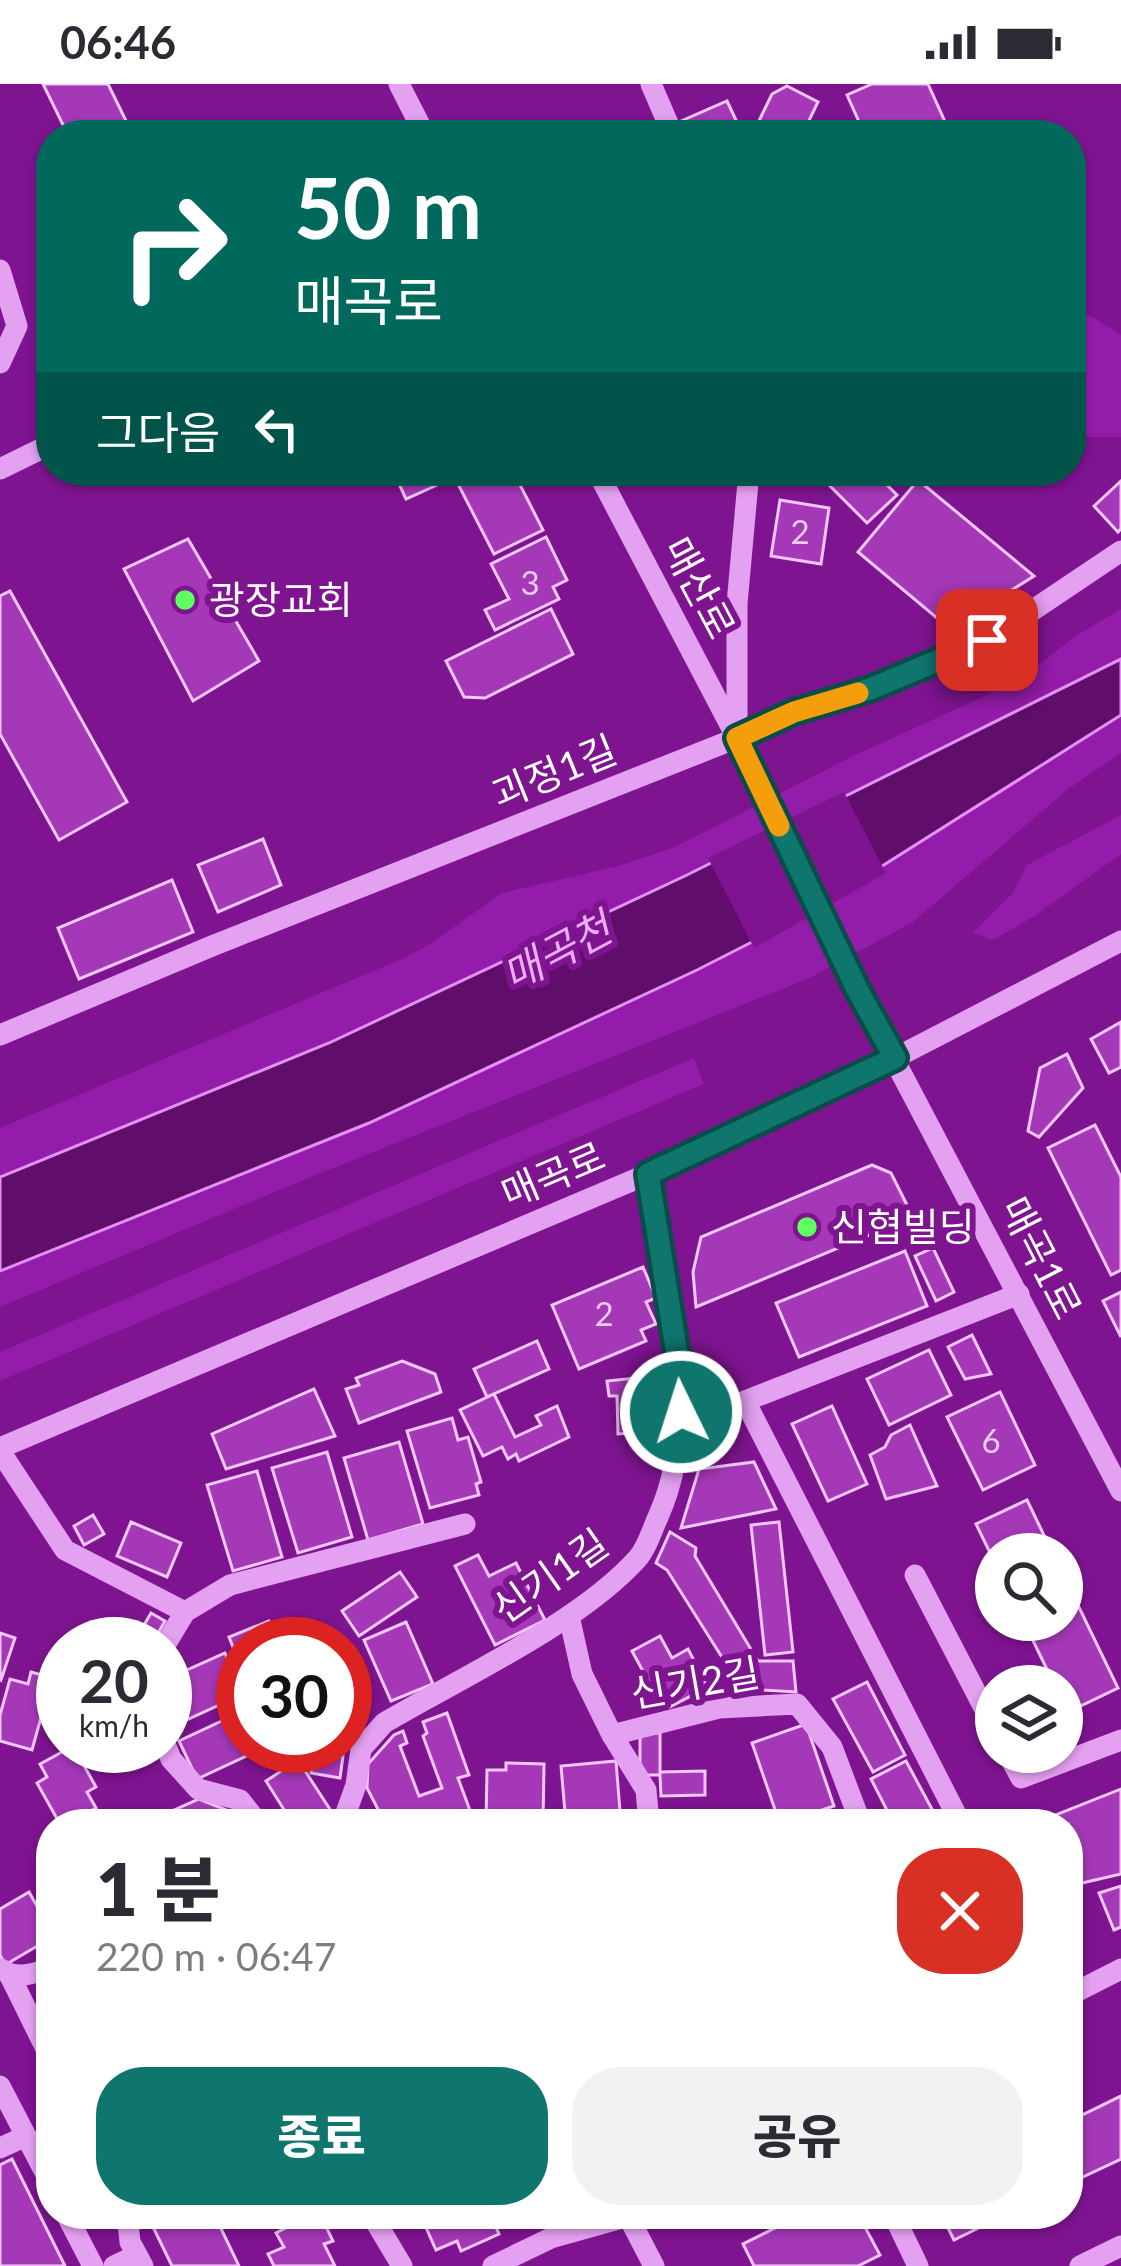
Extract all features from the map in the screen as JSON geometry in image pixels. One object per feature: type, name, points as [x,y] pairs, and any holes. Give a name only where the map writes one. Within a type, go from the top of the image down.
[{"type":"street","points":[[399,84],[417,120]]},
{"type":"street","points":[[651,84],[667,120]]},
{"type":"street","points":[[0,270],[17,326],[0,363]]},
{"type":"street","points":[[0,470],[36,452]]},
{"type":"street","name":"매산로","points":[[605,486],[737,738],[857,989]]},
{"type":"street","points":[[737,738],[737,604],[748,486]]},
{"type":"street","name":"괴정1길","points":[[0,1035],[794,712],[870,689],[987,640],[1121,551]]},
{"type":"street","name":"매곡로","points":[[0,1449],[648,1174],[895,1058],[1121,941]]},
{"type":"street","name":"매곡1로","points":[[857,989],[1121,1491]]},
{"type":"street","name":"신기1길","points":[[347,1809],[361,1749],[384,1723],[569,1616],[640,1556],[665,1501],[680,1438],[682,1385],[648,1174]]},
{"type":"street","points":[[680,1438],[745,1401],[1019,1294]]},
{"type":"street","points":[[745,1401],[953,1809]]},
{"type":"street","points":[[0,1449],[65,1550],[185,1612]]},
{"type":"street","points":[[182,1617],[230,1585],[465,1524]]},
{"type":"street","points":[[915,1576],[975,1691]]},
{"type":"street","name":"신기2길","points":[[569,1616],[582,1674],[611,1735],[646,1790],[648,1809]]},
{"type":"street","name":"신기2길","points":[[611,1735],[719,1708],[797,1704],[832,1747],[856,1809]]},
{"type":"street","points":[[1083,1754],[1121,1740]]},
{"type":"street","points":[[184,1773],[198,1789],[240,1800],[247,1809]]},
{"type":"street","points":[[1083,1988],[1121,1969]]},
{"type":"street","points":[[4,1971],[36,1974]]},
{"type":"street","points":[[4,1971],[36,2031]]},
{"type":"street","points":[[0,2086],[36,2155]]},
{"type":"street","points":[[0,2148],[26,2136]]},
{"type":"street","points":[[74,2229],[93,2266]]},
{"type":"street","points":[[114,2266],[140,2260],[129,2229]]},
{"type":"street","points":[[380,2229],[402,2266]]},
{"type":"street","points":[[493,2266],[551,2238],[585,2229]]},
{"type":"street","points":[[638,2229],[654,2266]]},
{"type":"street","points":[[900,2229],[918,2266]]},
{"type":"street","points":[[1080,2266],[1121,2246]]},
{"type":"shaded area","points":[[1086,313],[1121,335],[1121,437],[1086,437]]},
{"type":"shaded area","points":[[1121,609],[1121,659],[1111,665],[687,875],[329,1043],[0,1177],[0,1128],[404,958],[502,893],[673,848],[853,756],[1020,680],[1074,637]]},
{"type":"shaded area","points":[[1121,715],[1121,753],[1068,789],[913,922],[808,979],[313,1176],[0,1307],[0,1271],[369,1123],[697,970]]},
{"type":"shaded area","points":[[1121,815],[1121,854],[993,940],[973,933],[1013,893],[1027,865]]},
{"type":"shaded area","points":[[694,1058],[704,1084],[0,1381],[0,1352]]},
{"type":"water","name":"매곡천","points":[[1121,659],[1121,715],[803,916],[369,1123],[0,1271],[0,1177],[329,1043],[687,875]]},
{"type":"pier","points":[[844,792],[886,873],[754,948],[708,858]]},
{"type":"building","points":[[43,84],[108,84],[126,120],[61,120]]},
{"type":"building","points":[[872,84],[928,84],[944,120],[858,120],[847,95]]},
{"type":"building","points":[[787,86],[818,102],[809,120],[759,120],[772,94]]},
{"type":"building","points":[[727,101],[736,120],[684,120]]},
{"type":"building","points":[[1121,481],[1121,529],[1118,532],[1094,506]]},
{"type":"building","points":[[400,486],[435,486],[406,499]]},
{"type":"building","points":[[459,486],[521,486],[543,530],[494,554]]},
{"type":"building","points":[[830,486],[888,486],[897,495],[867,523]]},
{"type":"building","points":[[913,486],[925,486],[1034,576],[950,629],[858,552]]},
{"type":"building","points":[[780,500],[829,508],[821,564],[771,556]]},
{"type":"building","points":[[546,537],[567,580],[553,587],[559,599],[495,630],[485,610],[509,599],[491,564]]},
{"type":"building","points":[[188,539],[259,661],[193,701],[124,569]]},
{"type":"building","points":[[10,591],[127,802],[59,840],[0,734],[0,596]]},
{"type":"building","points":[[551,609],[573,654],[485,698],[464,697],[446,661]]},
{"type":"building","points":[[263,839],[281,885],[218,912],[198,865]]},
{"type":"building","points":[[172,880],[193,932],[79,979],[58,928]]},
{"type":"building","points":[[1121,1022],[1121,1067],[1109,1073],[1091,1039]]},
{"type":"building","points":[[1067,1054],[1083,1088],[1039,1137],[1028,1131],[1040,1068]]},
{"type":"building","points":[[1095,1125],[1121,1177],[1121,1270],[1111,1275],[1048,1148]]},
{"type":"building","name":"신협빌딩","points":[[872,1165],[891,1173],[913,1217],[696,1307],[693,1272],[701,1237]]},
{"type":"building","points":[[933,1248],[954,1292],[936,1301],[915,1256]]},
{"type":"building","points":[[905,1251],[927,1306],[799,1357],[776,1303]]},
{"type":"building","points":[[643,1267],[656,1298],[646,1302],[656,1324],[641,1330],[646,1341],[579,1369],[552,1305]]},
{"type":"building","points":[[1121,1292],[1121,1337],[1103,1301]]},
{"type":"building","points":[[972,1335],[991,1374],[965,1379],[948,1347]]},
{"type":"building","points":[[537,1341],[549,1369],[487,1397],[474,1369]]},
{"type":"building","points":[[929,1350],[951,1395],[889,1425],[867,1379]]},
{"type":"building","points":[[402,1361],[435,1374],[441,1392],[359,1423],[346,1389],[359,1385],[356,1378]]},
{"type":"building","points":[[646,1377],[644,1432],[618,1434],[617,1396],[609,1396],[607,1381]]},
{"type":"building","points":[[314,1389],[335,1436],[226,1469],[212,1434]]},
{"type":"building","points":[[1000,1392],[1035,1465],[983,1490],[947,1417]]},
{"type":"building","points":[[494,1394],[515,1437],[541,1425],[536,1416],[557,1406],[569,1437],[519,1461],[516,1454],[508,1459],[502,1447],[483,1456],[460,1410]]},
{"type":"building","points":[[832,1406],[867,1484],[828,1501],[792,1424]]},
{"type":"building","points":[[452,1418],[458,1440],[468,1437],[481,1482],[476,1484],[479,1495],[430,1508],[407,1431]]},
{"type":"building","points":[[910,1425],[937,1486],[886,1499],[870,1455]]},
{"type":"building","points":[[399,1442],[423,1524],[368,1540],[344,1458]]},
{"type":"building","points":[[327,1452],[352,1537],[298,1553],[272,1468]]},
{"type":"building","points":[[754,1462],[776,1509],[681,1528],[699,1469]]},
{"type":"building","points":[[257,1471],[282,1557],[233,1571],[207,1485]]},
{"type":"building","points":[[1027,1500],[1043,1533],[980,1533],[976,1524]]},
{"type":"building","points":[[93,1515],[104,1534],[84,1545],[74,1526]]},
{"type":"building","points":[[131,1522],[181,1543],[167,1577],[117,1556]]},
{"type":"building","points":[[779,1522],[793,1652],[765,1655],[751,1525]]},
{"type":"building","points":[[670,1532],[696,1548],[695,1556],[758,1661],[793,1661],[796,1692],[742,1689],[667,1570],[656,1563]]},
{"type":"building","points":[[478,1555],[489,1576],[516,1563],[545,1620],[495,1645],[455,1566]]},
{"type":"building","points":[[400,1572],[417,1597],[372,1627],[372,1617],[346,1617],[342,1611]]},
{"type":"building","points":[[1083,1616],[1118,1688],[1083,1705],[1083,1665],[1045,1665],[1033,1641],[1083,1641]]},
{"type":"building","points":[[406,1622],[433,1684],[391,1701],[372,1658],[372,1637]]},
{"type":"building","points":[[0,1633],[15,1638],[1,1680],[0,1679]]},
{"type":"building","points":[[660,1636],[672,1658],[688,1649],[708,1687],[664,1710],[632,1651]]},
{"type":"building","points":[[216,1657],[216,1706],[192,1717],[192,1668]]},
{"type":"building","points":[[31,1672],[36,1673],[32,1750],[0,1741],[0,1715],[10,1679],[28,1684]]},
{"type":"building","points":[[867,1682],[905,1755],[873,1772],[833,1699]]},
{"type":"building","points":[[447,1713],[469,1775],[458,1778],[469,1809],[378,1809],[367,1788],[368,1773],[372,1773],[372,1760],[403,1731],[407,1743],[400,1746],[419,1796],[442,1788],[423,1736],[427,1733],[423,1722]]},
{"type":"building","points":[[216,1724],[216,1770],[197,1779],[192,1768],[192,1735]]},
{"type":"building","points":[[806,1724],[834,1806],[775,1809],[752,1743]]},
{"type":"building","points":[[640,1733],[660,1733],[660,1772],[705,1771],[705,1795],[661,1796],[660,1775],[640,1775]]},
{"type":"building","points":[[616,1761],[620,1809],[565,1809],[561,1766]]},
{"type":"building","points":[[906,1761],[932,1809],[886,1809],[871,1779]]},
{"type":"building","points":[[506,1763],[544,1764],[543,1809],[486,1809],[487,1770],[506,1770]]},
{"type":"building","points":[[45,1773],[88,1773],[96,1787],[87,1792],[96,1808],[52,1809],[37,1783],[47,1777]]},
{"type":"building","points":[[278,1773],[306,1773],[330,1809],[284,1809],[266,1781]]},
{"type":"building","points":[[1121,1789],[1121,1874],[1083,1883],[1083,1809],[1070,1809]]},
{"type":"building","points":[[199,1799],[224,1809],[176,1809]]},
{"type":"building","points":[[1121,1886],[1121,1927],[1114,1930],[1099,1893]]},
{"type":"building","points":[[29,1892],[36,1904],[36,1947],[5,1965],[0,1955],[0,1909]]},
{"type":"building","points":[[1121,2096],[1121,2159],[1083,2177],[1083,2115]]},
{"type":"building","points":[[12,2159],[36,2207],[36,2229],[47,2229],[65,2266],[0,2266],[0,2165]]},
{"type":"building","points":[[154,2229],[221,2229],[239,2266],[172,2266]]},
{"type":"building","points":[[327,2229],[333,2241],[324,2244],[335,2266],[274,2266],[268,2254],[284,2247],[276,2233]]},
{"type":"building","points":[[427,2229],[497,2229],[499,2234],[461,2251],[457,2241],[436,2250]]},
{"type":"building","points":[[773,2229],[866,2229],[880,2255],[858,2266],[754,2266],[743,2244]]},
{"type":"building","points":[[948,2229],[976,2229],[954,2240]]},
{"type":"slow traffic","points":[[779,826],[737,738],[794,712],[858,693]]},
{"type":"place","name":"광장교회","points":[[185,600]]},
{"type":"place","name":"신협빌딩","points":[[807,1227]]},
{"type":"route","points":[[681,1412],[682,1385],[648,1174],[895,1058],[737,738],[987,640]]}]
